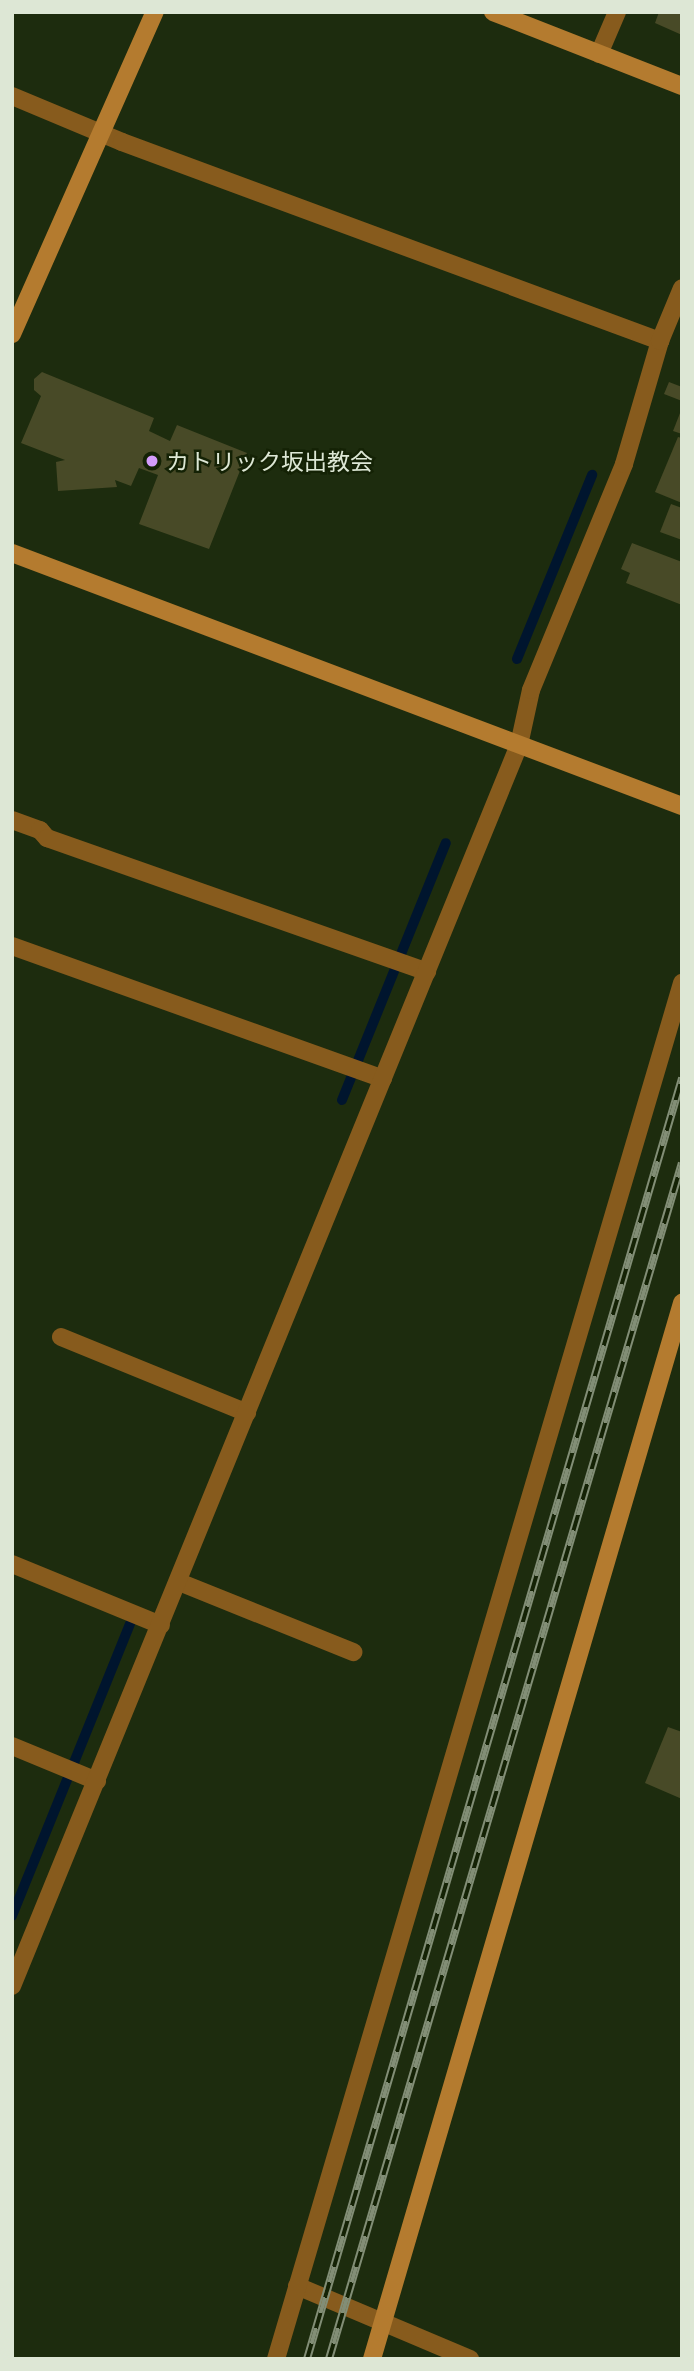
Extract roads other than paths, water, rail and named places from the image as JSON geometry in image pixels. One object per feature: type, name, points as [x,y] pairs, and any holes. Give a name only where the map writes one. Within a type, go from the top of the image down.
[{"type":"street","points":[[12,334],[155,12]]},
{"type":"street","points":[[493,12],[682,86]]},
{"type":"street","points":[[600,54],[617,12]]},
{"type":"street","points":[[12,96],[100,132],[660,341]]},
{"type":"street","points":[[12,1986],[247,1413],[376,1076],[427,972],[519,745],[531,690],[624,464],[660,341],[682,288]]},
{"type":"street","points":[[12,553],[682,806]]},
{"type":"street","points":[[12,820],[40,830],[47,838],[427,972]]},
{"type":"street","points":[[12,946],[376,1076]]},
{"type":"street","points":[[276,2359],[682,983]]},
{"type":"street","points":[[372,2359],[682,1303]]},
{"type":"street","points":[[61,1337],[247,1413]]},
{"type":"street","points":[[12,1564],[160,1625]]},
{"type":"street","points":[[179,1582],[353,1652]]},
{"type":"street","points":[[12,1746],[96,1780]]},
{"type":"street","points":[[296,2286],[470,2359]]},
{"type":"waterway","points":[[517,659],[592,475]]},
{"type":"waterway","points":[[342,1100],[446,843]]},
{"type":"waterway","points":[[12,1916],[130,1624]]},
{"type":"railway","points":[[307,2359],[682,1078]]},
{"type":"railway","points":[[329,2359],[682,1163]]},
{"type":"place","name":"カトリック坂出教会","points":[[152,461]]}]
